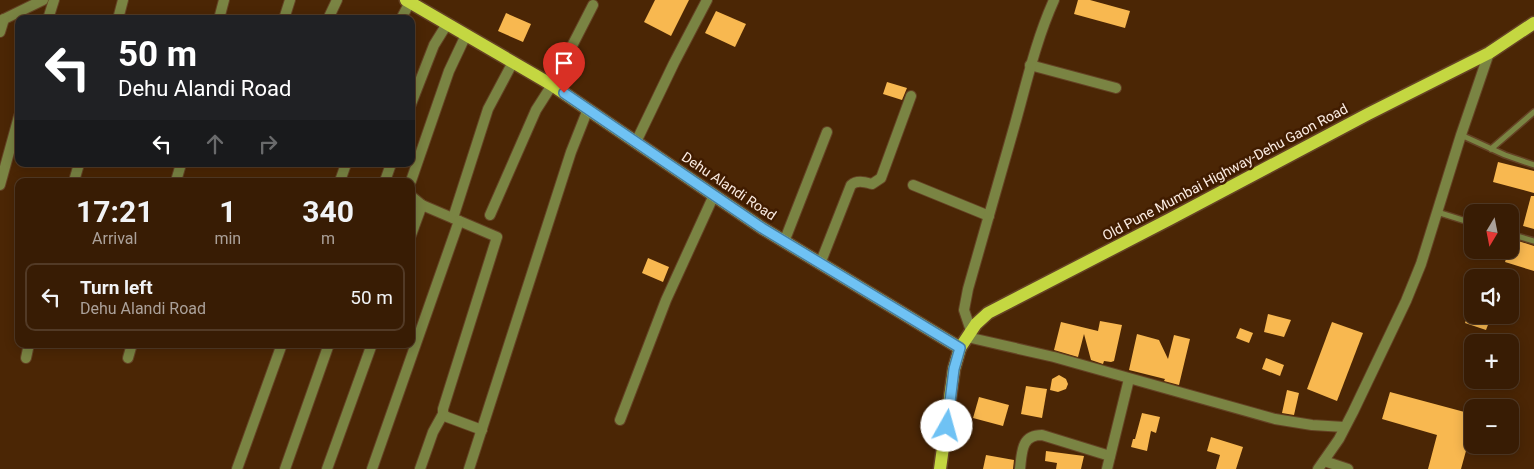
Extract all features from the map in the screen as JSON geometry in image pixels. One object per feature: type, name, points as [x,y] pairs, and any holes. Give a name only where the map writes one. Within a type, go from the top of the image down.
[{"type":"main road","name":"Dehu Alandi Road","points":[[408,1],[552,85],[784,242],[960,348]]},
{"type":"main road","name":"Old Pune Mumbai Highway-Dehu Gaon Road","points":[[940,469],[954,369],[960,348],[976,324],[988,313],[1488,53],[1534,23]]},
{"type":"street","points":[[0,32],[2,20],[43,0]]},
{"type":"street","points":[[49,15],[54,0]]},
{"type":"street","points":[[119,15],[124,0]]},
{"type":"street","points":[[220,15],[224,0]]},
{"type":"street","points":[[285,15],[290,0]]},
{"type":"street","points":[[330,15],[337,0]]},
{"type":"street","points":[[636,142],[707,0]]},
{"type":"street","points":[[1054,0],[1042,28],[1030,65],[965,301],[964,310],[969,334],[1275,419],[1312,425],[1344,427]]},
{"type":"street","points":[[403,15],[408,1]]},
{"type":"street","points":[[490,215],[536,110],[552,85],[594,2]]},
{"type":"street","points":[[415,94],[434,45],[447,24]]},
{"type":"street","points":[[412,178],[449,71],[466,35]]},
{"type":"street","points":[[1348,469],[1321,465],[1339,439],[1406,301],[1421,264],[1488,53]]},
{"type":"street","points":[[415,342],[456,220],[488,109],[513,62]]},
{"type":"street","points":[[1030,65],[1116,88]]},
{"type":"street","points":[[820,264],[851,185],[855,182],[872,184],[881,178],[911,96]]},
{"type":"street","points":[[469,469],[571,152],[588,109]]},
{"type":"street","points":[[0,185],[15,131]]},
{"type":"street","points":[[784,242],[827,132]]},
{"type":"street","points":[[913,185],[989,216]]},
{"type":"street","points":[[620,420],[666,300],[714,195]]},
{"type":"street","points":[[415,199],[422,205],[497,237],[443,414],[433,432],[420,469]]},
{"type":"street","points":[[415,224],[422,205]]},
{"type":"street","points":[[26,358],[29,348]]},
{"type":"street","points":[[128,358],[131,348]]},
{"type":"street","points":[[237,469],[281,348]]},
{"type":"street","points":[[285,469],[328,348]]},
{"type":"street","points":[[327,469],[371,348]]},
{"type":"street","points":[[372,469],[413,348]]},
{"type":"street","points":[[1107,469],[1129,379]]},
{"type":"street","points":[[443,414],[482,430]]},
{"type":"street","points":[[1020,469],[1023,448],[1027,440],[1033,435],[1042,435],[1110,456]]},
{"type":"lane","points":[[1491,149],[1534,112]]},
{"type":"lane","points":[[1461,135],[1491,149],[1534,165]]},
{"type":"lane","points":[[1437,212],[1464,220]]},
{"type":"lane","points":[[1519,237],[1534,241]]},
{"type":"building","points":[[655,0],[689,0],[671,36],[644,22]]},
{"type":"building","points":[[1078,0],[1090,0],[1130,11],[1125,28],[1074,14]]},
{"type":"building","points":[[716,11],[746,24],[735,47],[705,33]]},
{"type":"building","points":[[506,13],[531,24],[523,42],[498,31]]},
{"type":"building","points":[[887,82],[907,88],[902,100],[883,94]]},
{"type":"building","points":[[1498,162],[1534,171],[1534,193],[1493,182]]},
{"type":"building","points":[[1531,196],[1534,196],[1534,229],[1523,226]]},
{"type":"building","points":[[1519,241],[1534,246],[1534,271],[1505,262],[1506,259],[1519,259]]},
{"type":"building","points":[[648,258],[669,267],[663,282],[642,273]]},
{"type":"building","points":[[1268,314],[1291,320],[1284,337],[1264,332]]},
{"type":"building","points":[[1100,321],[1122,325],[1114,361],[1104,361],[1103,364],[1091,360],[1084,334],[1078,357],[1054,350],[1061,322],[1098,331]]},
{"type":"building","points":[[1332,322],[1363,333],[1337,401],[1307,389]]},
{"type":"building","points":[[1468,324],[1488,324],[1486,330]]},
{"type":"building","points":[[1240,328],[1253,333],[1249,343],[1236,338]]},
{"type":"building","points":[[1137,334],[1159,340],[1168,359],[1174,335],[1190,339],[1179,385],[1164,381],[1165,379],[1129,370]]},
{"type":"building","points":[[1266,358],[1284,365],[1280,376],[1262,369]]},
{"type":"building","points":[[1059,375],[1066,379],[1068,384],[1066,389],[1058,392],[1050,390],[1052,379]]},
{"type":"building","points":[[1026,386],[1047,389],[1042,418],[1021,414]]},
{"type":"building","points":[[1287,390],[1299,393],[1294,415],[1282,413]]},
{"type":"building","points":[[1390,392],[1464,412],[1465,454],[1461,469],[1428,469],[1437,435],[1382,419]]},
{"type":"building","points":[[979,397],[1009,405],[1003,426],[973,418]]},
{"type":"building","points":[[1142,413],[1160,417],[1156,433],[1151,431],[1147,451],[1131,447]]},
{"type":"building","points":[[1211,437],[1243,447],[1236,469],[1216,469],[1220,455],[1207,451]]},
{"type":"building","points":[[1046,451],[1084,456],[1081,469],[1056,469],[1057,463],[1045,461]]},
{"type":"building","points":[[986,455],[1014,460],[1013,469],[983,469]]},
{"type":"route","points":[[564,93],[762,228],[960,348],[954,369],[947,426]]}]
